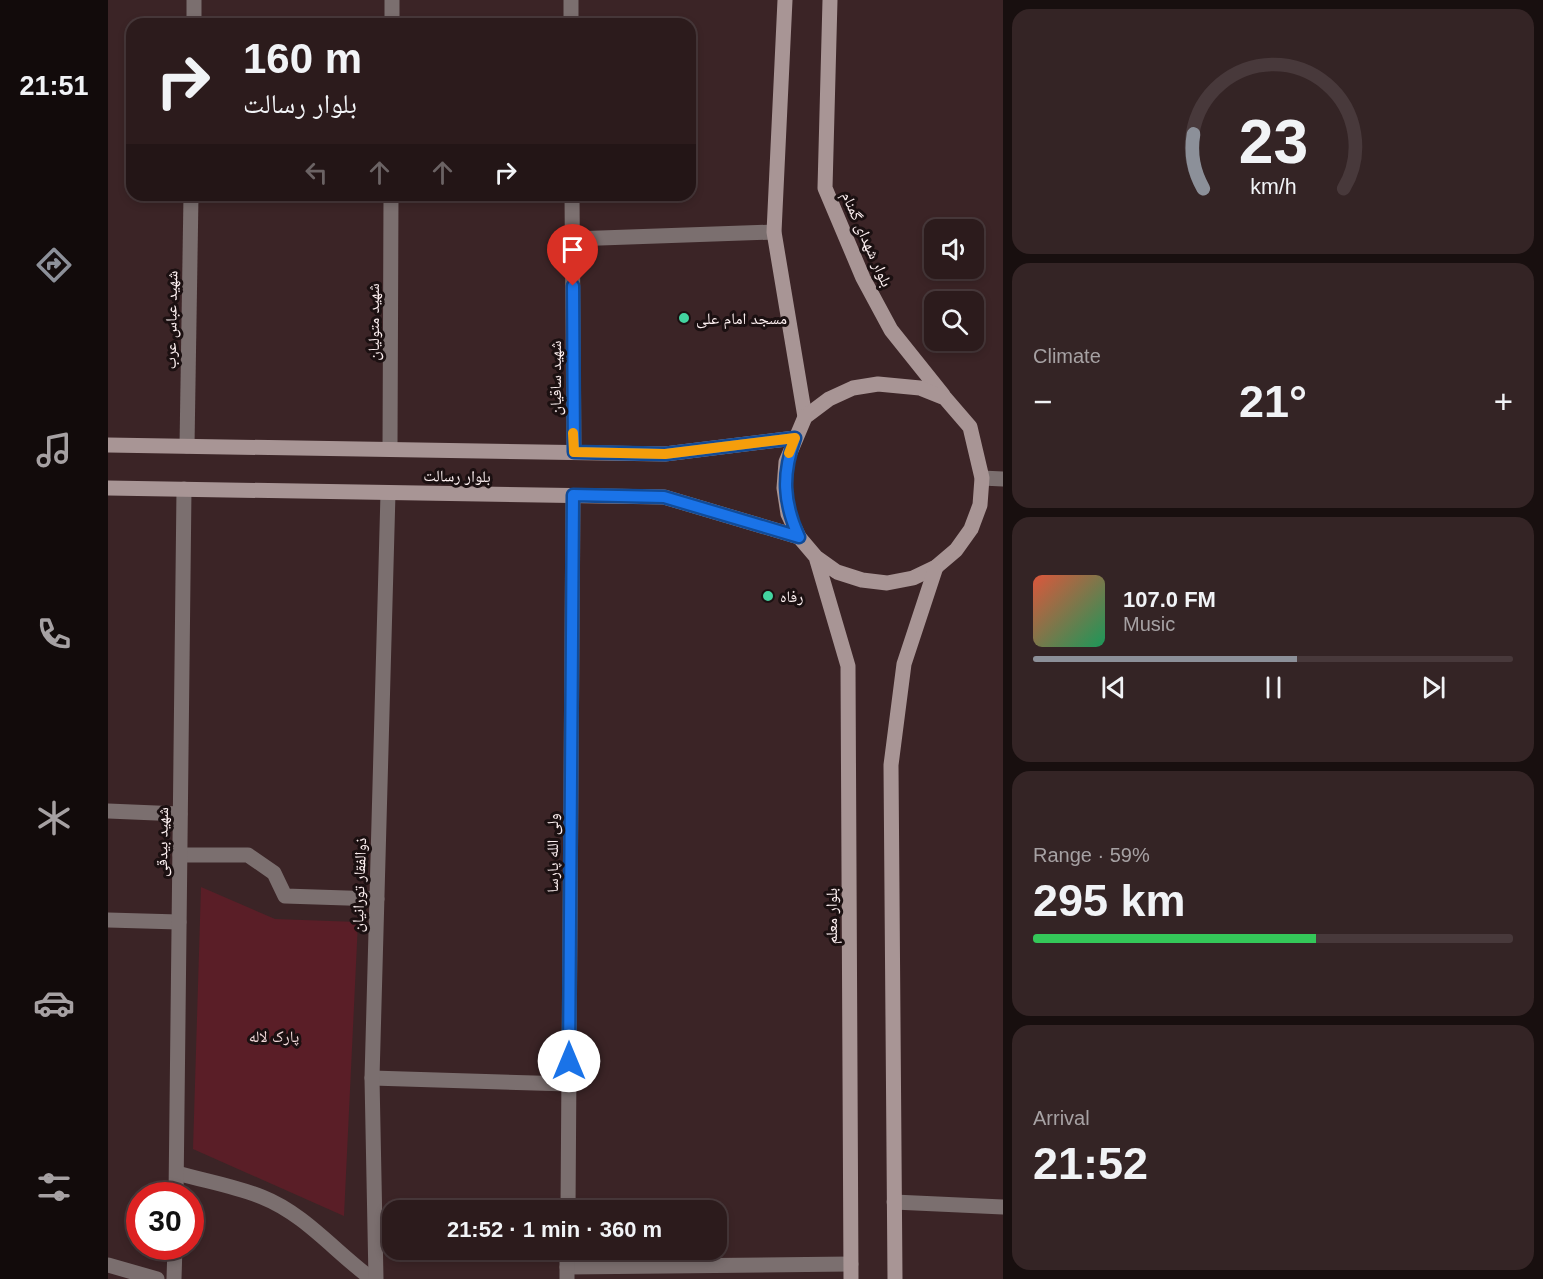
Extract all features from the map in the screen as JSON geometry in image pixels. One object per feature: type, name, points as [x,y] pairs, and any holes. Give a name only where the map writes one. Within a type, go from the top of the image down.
[{"type":"main road","points":[[785,0],[774,231],[805,417]]},
{"type":"main road","name":"بلوار شهدای گمنام","points":[[830,0],[825,188],[863,278],[891,330],[945,398]]},
{"type":"main road","points":[[878,384],[921,388],[945,398],[970,427],[982,478],[980,504],[971,529],[956,550],[936,567],[913,578],[887,583],[862,580],[837,572],[816,557],[799,537],[788,514],[784,488],[786,462],[805,417],[829,399],[853,388],[878,384]]},
{"type":"main road","name":"بلوار رسالت","points":[[108,445],[665,454],[795,438]]},
{"type":"main road","name":"بلوار رسالت","points":[[108,488],[664,497],[799,537]]},
{"type":"main road","name":"بلوار معلم","points":[[816,557],[848,666],[851,1271]]},
{"type":"main road","points":[[895,1279],[891,765],[904,664],[936,567]]},
{"type":"street","points":[[194,18],[195,0]]},
{"type":"street","points":[[392,0],[392,18]]},
{"type":"street","points":[[571,0],[571,18]]},
{"type":"street","name":"شهید عباس عرب","points":[[187,446],[191,201]]},
{"type":"street","name":"شهید متولیان","points":[[390,449],[391,201]]},
{"type":"street","name":"شهید ساقیان","points":[[572,201],[574,452]]},
{"type":"street","points":[[572,239],[774,231]]},
{"type":"street","points":[[982,478],[1003,479]]},
{"type":"street","name":"شهید بیدقی","points":[[177,1182],[184,489]]},
{"type":"street","name":"ذوالفقار تورانیان","points":[[374,1279],[372,1078],[388,493]]},
{"type":"street","name":"ولی الله پارسا","points":[[568,1200],[573,495]]},
{"type":"street","points":[[108,811],[180,814]]},
{"type":"street","points":[[180,855],[248,855],[274,873],[285,896],[377,899]]},
{"type":"street","points":[[108,920],[179,922]]},
{"type":"street","points":[[372,1078],[569,1084]]},
{"type":"street","points":[[177,1173],[262,1197],[323,1235],[341,1256],[374,1279]]},
{"type":"street","points":[[894,1202],[1003,1207]]},
{"type":"street","points":[[174,1279],[175,1260]]},
{"type":"street","points":[[108,1265],[157,1279]]},
{"type":"street","points":[[567,1273],[851,1271]]},
{"type":"green space","name":"پارک لاله","points":[[201,887],[275,919],[358,922],[344,1216],[193,1149]]},
{"type":"slow traffic","points":[[573,433],[574,452],[665,454],[795,438],[789,453]]},
{"type":"place","name":"مسجد امام علی","points":[[684,318]]},
{"type":"place","name":"رفاه","points":[[768,596]]},
{"type":"route","points":[[569,1061],[573,495],[664,497],[799,537],[788,514],[784,488],[786,462],[795,438],[665,454],[574,452],[573,286]]}]
